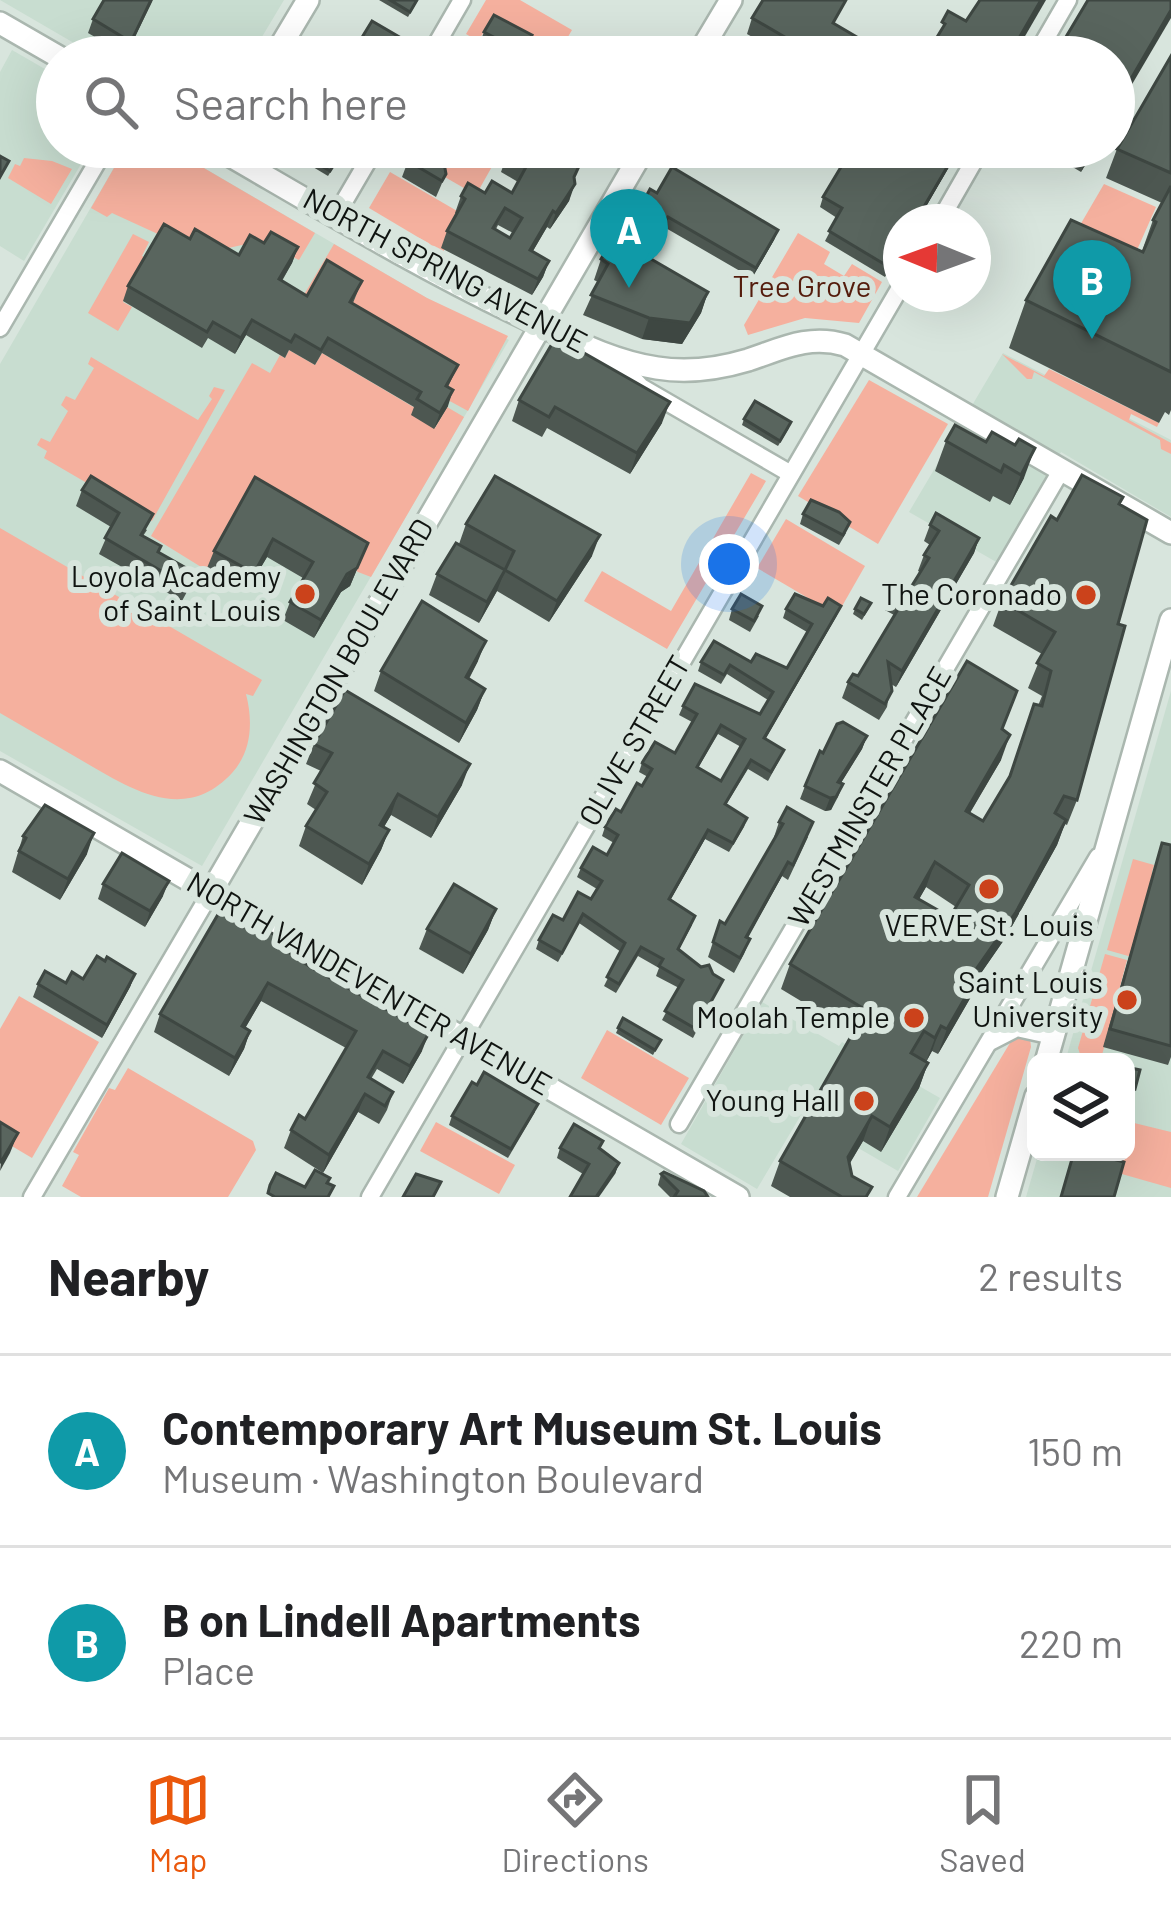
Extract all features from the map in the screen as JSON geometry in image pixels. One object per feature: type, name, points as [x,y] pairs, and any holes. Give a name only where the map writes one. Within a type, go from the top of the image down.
[{"type":"main road","points":[[287,36],[308,0]]},
{"type":"main road","points":[[710,36],[731,0]]},
{"type":"main road","points":[[0,23],[36,44]]},
{"type":"main road","name":"NORTH SPRING AVENUE","points":[[253,168],[435,273],[613,357],[684,370],[729,365],[809,341],[839,343],[1171,533]]},
{"type":"main road","name":"WASHINGTON BOULEVARD","points":[[211,892],[633,168]]},
{"type":"main road","points":[[1048,1053],[1171,620]]},
{"type":"main road","name":"NORTH VANDEVENTER AVENUE","points":[[3,779],[211,892],[738,1197]]},
{"type":"main road","points":[[1007,1197],[1027,1127]]},
{"type":"street","points":[[441,36],[462,0]]},
{"type":"street","points":[[1046,36],[1067,0]]},
{"type":"street","points":[[0,328],[94,168]]},
{"type":"street","points":[[335,217],[364,168]]},
{"type":"street","points":[[949,204],[970,168]]},
{"type":"street","name":"OLIVE STREET","points":[[370,1197],[886,312]]},
{"type":"street","name":"NORTH SPRING AVENUE","points":[[613,357],[629,377],[791,474]]},
{"type":"street","name":"WESTMINSTER PLACE","points":[[679,1124],[1061,469]]},
{"type":"street","points":[[897,1197],[1110,836]]},
{"type":"street","name":"WASHINGTON BOULEVARD","points":[[32,1197],[211,892]]},
{"type":"street","points":[[985,1046],[1017,1028],[1053,1036]]},
{"type":"shaded area","points":[[0,0],[284,0],[263,36],[62,36]]},
{"type":"shaded area","points":[[12,50],[36,64],[36,168],[79,168],[24,261],[0,246],[0,72]]},
{"type":"shaded area","points":[[114,168],[204,168],[427,298],[509,340],[202,866],[0,751],[0,364]]},
{"type":"shaded area","points":[[1003,353],[1171,440],[1171,517],[1061,452],[998,563],[909,512]]},
{"type":"shaded area","name":"Saint Louis University","points":[[1171,691],[1171,1197],[1026,1197],[1036,1161],[1135,1161],[1135,1053],[1068,1053]]},
{"type":"shaded area","name":"Saint Louis University","points":[[762,1002],[940,1098],[898,1171],[801,1115],[757,1189],[681,1144]]},
{"type":"green space","points":[[486,0],[520,0],[572,30],[568,36],[499,36],[486,29],[481,36],[466,34]]},
{"type":"green space","points":[[24,158],[36,159],[36,168],[72,169],[51,204],[8,178],[15,164],[20,166]]},
{"type":"green space","points":[[114,168],[204,168],[315,233],[299,260],[260,241],[219,250],[184,246],[91,208]]},
{"type":"green space","points":[[429,168],[491,168],[476,195]]},
{"type":"green space","points":[[390,172],[464,215],[443,252],[369,208]]},
{"type":"green space","points":[[1104,184],[1156,207],[1122,284],[1062,256]]},
{"type":"green space","name":"Tree Grove","points":[[798,233],[830,252],[824,264],[844,276],[852,264],[882,282],[859,323],[805,318],[748,335],[744,325]]},
{"type":"green space","points":[[133,234],[149,242],[142,256],[147,259],[123,302],[132,307],[118,331],[88,313]]},
{"type":"green space","points":[[334,244],[427,298],[508,336],[468,411],[446,399],[345,317],[356,296],[302,298]]},
{"type":"green space","points":[[289,350],[315,365],[322,353],[415,408],[435,428],[447,407],[464,417],[371,577],[248,496],[206,570],[151,536],[252,363],[270,373],[280,355],[285,358]]},
{"type":"green space","points":[[1002,354],[1044,376],[1049,369],[1159,423],[1157,427],[1131,414],[1129,420],[1171,443],[1171,454],[1161,449],[1160,440],[1034,372],[1027,379]]},
{"type":"green space","points":[[91,357],[198,420],[214,387],[225,390],[152,521],[44,458],[47,451],[37,445],[41,438],[50,442],[68,411],[61,405],[66,396],[75,400],[94,368],[88,364]]},
{"type":"green space","points":[[869,380],[948,424],[878,544],[798,496]]},
{"type":"green space","points":[[751,473],[766,481],[667,649],[584,601],[602,571],[671,611]]},
{"type":"green space","points":[[786,519],[865,566],[837,615],[757,568]]},
{"type":"green space","points":[[0,528],[262,680],[253,696],[246,694],[250,715],[244,755],[214,789],[176,799],[137,790],[0,713]]},
{"type":"green space","points":[[1133,859],[1154,865],[1171,968],[1107,950]]},
{"type":"green space","points":[[1105,954],[1127,960],[1103,1053],[1080,1053]]},
{"type":"green space","points":[[19,996],[99,1042],[32,1158],[0,1139],[0,1029]]},
{"type":"green space","points":[[607,1030],[689,1078],[661,1125],[581,1078]]},
{"type":"green space","name":"Saint Louis University","points":[[1016,1033],[1030,1038],[988,1197],[917,1197]]},
{"type":"green space","points":[[128,1068],[253,1141],[256,1150],[228,1197],[81,1197],[62,1186],[79,1155],[73,1152],[109,1088],[115,1090]]},
{"type":"green space","points":[[436,1122],[515,1165],[499,1194],[420,1151]]},
{"type":"green space","points":[[1135,1123],[1171,1132],[1171,1188],[1076,1161],[1135,1161]]},
{"type":"building","points":[[104,0],[151,0],[134,36],[121,36],[93,19]]},
{"type":"building","points":[[390,0],[417,0],[410,12]]},
{"type":"building","points":[[763,0],[846,0],[833,23],[855,36],[783,36],[752,18]]},
{"type":"building","points":[[980,0],[1041,0],[1020,36],[938,36],[948,11],[966,21]]},
{"type":"building","points":[[1088,0],[1171,0],[1171,10],[1135,72],[1135,36],[1067,36]]},
{"type":"building","points":[[494,15],[532,35],[492,36],[484,32]]},
{"type":"building","points":[[372,21],[398,36],[363,36]]},
{"type":"building","points":[[1171,56],[1171,173],[1135,157],[1135,118]]},
{"type":"building","points":[[0,156],[9,161],[0,177]]},
{"type":"building","points":[[420,168],[445,168],[442,181]]},
{"type":"building","points":[[525,168],[578,168],[575,184],[530,250],[549,261],[538,279],[447,231],[465,199],[461,196],[468,183],[485,193],[492,181],[512,193]],"holes":[[[505,208],[522,218],[510,238],[493,228]]]},
{"type":"building","points":[[674,168],[778,230],[756,268],[650,211],[653,207],[643,202],[650,189],[657,193]]},
{"type":"building","points":[[840,168],[947,168],[926,204],[883,204],[883,263],[829,231],[842,208],[823,197]]},
{"type":"building","points":[[1171,186],[1171,372],[1026,300],[1071,220],[1143,252]]},
{"type":"building","points":[[626,217],[663,238],[651,259],[708,292],[690,323],[649,318],[591,295],[608,264],[601,259]]},
{"type":"building","points":[[164,224],[190,239],[195,229],[239,255],[250,235],[264,243],[271,232],[298,247],[279,279],[307,296],[327,260],[362,281],[350,302],[458,365],[446,386],[453,390],[440,413],[417,399],[421,392],[328,338],[321,350],[295,335],[291,342],[252,320],[241,338],[213,322],[207,332],[128,286]]},
{"type":"building","points":[[556,337],[670,402],[637,453],[555,407],[549,417],[519,400]]},
{"type":"building","points":[[755,401],[791,422],[780,441],[744,419]]},
{"type":"building","points":[[955,425],[986,442],[992,432],[1015,445],[1019,439],[1035,448],[1021,475],[1004,465],[1001,472],[946,441]]},
{"type":"building","points":[[1082,475],[1123,497],[1119,504],[1147,520],[1118,624],[1125,626],[1077,800],[1064,796],[1055,813],[1066,820],[1016,912],[977,968],[981,970],[947,1029],[941,1026],[935,1038],[924,1031],[911,1053],[928,1063],[890,1127],[872,1116],[848,1157],[852,1176],[872,1187],[866,1197],[842,1197],[780,1161],[866,1010],[790,964],[967,661],[1017,691],[1002,729],[1010,735],[966,811],[983,821],[1010,776],[1034,704],[1042,706],[1051,671],[1037,663],[1055,632],[1002,601],[1051,516],[1057,520]],"holes":[[[935,862],[969,885],[950,917],[915,897]]]},
{"type":"building","points":[[91,476],[153,514],[141,535],[161,546],[158,552],[195,573],[187,586],[105,538],[119,513],[82,490]]},
{"type":"building","points":[[495,476],[600,535],[557,601],[505,570],[514,551],[466,524]]},
{"type":"building","points":[[255,477],[368,543],[357,568],[347,574],[321,620],[290,602],[313,562],[273,539],[254,573],[214,551]]},
{"type":"building","points":[[811,500],[850,522],[843,535],[803,514]]},
{"type":"building","points":[[936,513],[979,538],[902,671],[888,662],[892,691],[885,704],[848,682],[853,674],[858,676],[903,601],[891,595],[897,586],[908,592],[929,558],[924,555],[939,531],[930,525]]},
{"type":"building","points":[[456,543],[505,570],[487,602],[437,574]]},
{"type":"building","points":[[741,594],[762,606],[754,621],[732,609]]},
{"type":"building","points":[[795,594],[823,606],[828,598],[841,606],[764,738],[784,750],[771,772],[751,760],[725,804],[747,818],[733,843],[708,830],[669,899],[695,916],[678,949],[701,967],[709,965],[723,980],[696,1029],[665,1011],[683,980],[659,966],[663,959],[641,947],[619,984],[607,977],[625,943],[583,914],[562,953],[539,940],[553,915],[563,920],[578,892],[591,899],[602,881],[581,868],[593,847],[607,855],[618,835],[605,827],[652,769],[642,763],[655,742],[675,753],[697,714],[683,706],[695,684],[760,714],[773,692],[730,665],[724,675],[701,662],[714,641],[751,662],[756,654],[787,668],[812,624],[786,609]],"holes":[[[721,725],[745,739],[721,781],[697,767]]]},
{"type":"building","points":[[861,598],[871,603],[864,614],[855,609]]},
{"type":"building","points":[[422,601],[486,641],[466,677],[485,689],[466,723],[381,671]]},
{"type":"building","points":[[345,690],[470,764],[438,817],[398,794],[380,825],[389,830],[369,864],[306,826],[327,792],[314,783],[332,753],[314,744]]},
{"type":"building","points":[[843,722],[867,736],[838,782],[843,784],[836,797],[830,798],[805,786],[820,751]]},
{"type":"building","points":[[45,805],[94,833],[68,879],[19,851],[23,836]]},
{"type":"building","points":[[787,807],[813,822],[793,865],[788,862],[746,937],[750,939],[740,958],[713,942],[720,921],[725,924],[783,824],[779,822]]},
{"type":"building","points":[[1162,843],[1171,845],[1171,1046],[1110,1029]]},
{"type":"building","points":[[122,853],[169,881],[150,911],[103,884]]},
{"type":"building","points":[[454,884],[496,909],[471,954],[427,929]]},
{"type":"building","points":[[224,904],[291,945],[287,951],[312,968],[429,1033],[410,1066],[383,1051],[368,1077],[393,1092],[385,1106],[365,1094],[329,1155],[291,1130],[299,1115],[305,1119],[356,1031],[268,983],[242,1026],[250,1031],[235,1058],[160,1014]]},
{"type":"building","points":[[97,956],[135,974],[107,1025],[38,984],[45,971],[66,983],[72,972],[83,979]]},
{"type":"building","points":[[623,1018],[661,1040],[655,1050],[618,1028]]},
{"type":"building","points":[[484,1072],[538,1104],[511,1149],[452,1116],[472,1082],[477,1085]]},
{"type":"building","points":[[0,1122],[18,1133],[1,1162],[0,1161]]},
{"type":"building","points":[[574,1124],[603,1141],[599,1148],[619,1163],[596,1197],[570,1197],[589,1164],[560,1148]]},
{"type":"building","points":[[1071,1161],[1124,1162],[1114,1197],[1061,1197]]},
{"type":"building","points":[[315,1170],[334,1186],[328,1197],[268,1193],[276,1173],[305,1187]]},
{"type":"building","points":[[416,1174],[441,1182],[433,1197],[403,1197]]},
{"type":"building","points":[[661,1174],[708,1197],[674,1197],[678,1191]]},
{"type":"place","name":"Contemporary Art Museum St. Louis","points":[[629,288]]},
{"type":"place","name":"B on Lindell Apartments","points":[[1092,339]]},
{"type":"place","name":"Loyola Academy of Saint Louis","points":[[305,594]]},
{"type":"place","name":"The Coronado","points":[[1086,595]]},
{"type":"place","name":"VERVE St. Louis","points":[[989,889]]},
{"type":"place","name":"Saint Louis University","points":[[1127,1000]]},
{"type":"place","name":"Moolah Temple","points":[[914,1018]]},
{"type":"place","name":"Young Hall","points":[[864,1101]]}]
